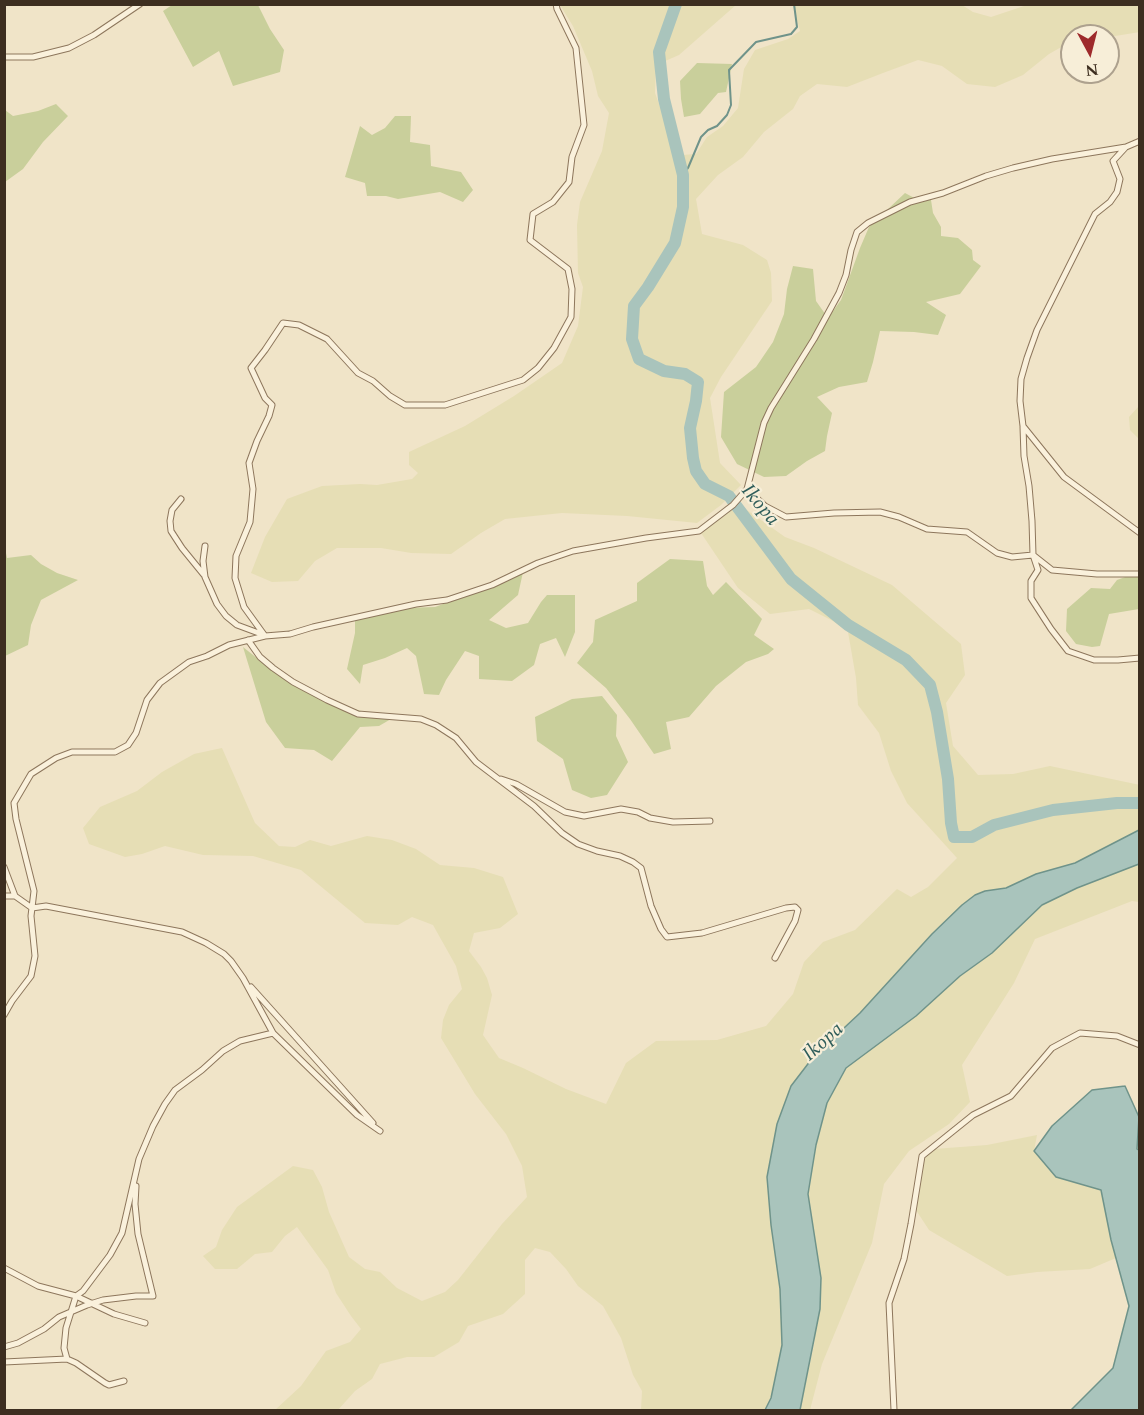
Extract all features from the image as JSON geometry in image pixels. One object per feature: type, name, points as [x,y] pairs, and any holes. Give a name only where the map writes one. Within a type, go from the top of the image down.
[{"type":"street","points":[[4,57],[33,57],[69,48],[94,35],[140,4]]},
{"type":"street","points":[[265,636],[244,607],[235,578],[236,556],[250,522],[253,489],[249,462],[272,405],[251,368],[283,323],[299,325],[327,339],[358,373],[373,381],[405,405],[445,405],[524,380],[538,368],[554,348],[571,316],[572,289],[568,268],[530,240],[533,214],[553,202],[569,182],[572,157],[584,125],[576,48],[556,4]]},
{"type":"street","points":[[4,1015],[31,976],[35,956],[31,916],[34,891],[14,803],[31,774],[56,758],[72,752],[115,752],[128,745],[136,733],[147,700],[160,683],[189,662],[229,645],[265,636],[290,634],[416,604],[447,600],[492,585],[538,563],[573,552],[646,538],[699,531],[732,505],[747,489],[764,423],[839,293],[857,232],[868,223],[910,202],[943,193],[986,176],[1052,159],[1126,147],[1140,141]]},
{"type":"street","points":[[1126,147],[1113,160],[1119,179],[1117,192],[1110,202],[1095,214],[1030,349],[1021,379],[1020,400],[1033,555],[1038,570],[1031,581],[1031,598],[1068,651],[1094,660],[1140,658]]},
{"type":"street","points":[[1023,426],[1064,477],[1140,533]]},
{"type":"street","points":[[747,489],[765,506],[786,517],[880,512],[927,529],[967,532],[997,553],[1012,557],[1033,555],[1052,570],[1097,574],[1140,574]]},
{"type":"street","points":[[181,498],[172,510],[171,531],[205,577]]},
{"type":"street","points":[[205,546],[203,561],[205,577],[216,604],[225,616],[237,625],[265,636]]},
{"type":"street","points":[[248,640],[260,657],[273,668],[293,682],[327,700],[358,714],[421,719],[436,725],[456,738],[476,762],[578,844],[633,862],[641,868],[651,906],[667,937],[702,933],[795,907],[798,910],[795,921],[775,958]]},
{"type":"street","points":[[497,777],[516,783],[566,812],[584,816],[621,809],[673,822],[710,821]]},
{"type":"street","points":[[4,867],[15,896],[32,908],[46,906],[182,932],[224,954],[243,978],[273,1033],[357,1115],[380,1131],[243,978]]},
{"type":"street","points":[[4,896],[15,896]]},
{"type":"street","points":[[67,1359],[64,1348],[66,1328],[76,1296],[83,1291],[110,1255],[122,1233],[139,1159],[165,1104],[175,1090],[223,1051],[240,1041],[273,1033]]},
{"type":"street","points":[[894,1410],[889,1303],[904,1259],[922,1156],[973,1115],[1011,1096],[1052,1048],[1080,1033],[1117,1036],[1140,1045]]},
{"type":"street","points":[[4,1347],[18,1343],[44,1329],[59,1317],[102,1300],[153,1296],[138,1234],[135,1204],[136,1175]]},
{"type":"street","points":[[4,1268],[38,1286],[76,1296],[114,1314],[145,1323]]},
{"type":"street","points":[[4,1362],[67,1359],[109,1385],[124,1381]]},
{"type":"shaded area","points":[[560,5],[736,5],[679,55],[656,65],[655,93],[671,136],[682,155],[696,154],[707,137],[723,126],[738,108],[744,69],[755,50],[788,39],[800,31],[793,5],[962,5],[973,12],[991,17],[1027,5],[1139,5],[1140,32],[1120,35],[1120,24],[1060,24],[1060,48],[1023,75],[995,87],[967,84],[942,66],[918,60],[847,87],[817,84],[800,96],[793,109],[764,132],[743,157],[718,175],[696,199],[702,234],[743,245],[767,260],[771,273],[772,301],[721,377],[710,398],[720,463],[741,485],[721,505],[697,523],[627,516],[562,513],[505,519],[451,554],[411,553],[381,548],[337,548],[315,561],[298,581],[272,582],[251,573],[265,537],[287,499],[322,486],[377,485],[412,479],[418,473],[409,465],[409,452],[465,426],[562,363],[578,326],[583,287],[578,273],[577,225],[580,202],[602,151],[609,113],[598,96],[592,71],[573,26]]},
{"type":"shaded area","points":[[1139,406],[1139,439],[1130,430],[1129,417]]},
{"type":"shaded area","points":[[737,503],[785,537],[814,548],[892,585],[961,644],[965,675],[946,703],[953,746],[978,775],[1013,774],[1050,766],[1140,785],[1139,830],[1075,863],[1036,874],[1006,888],[975,895],[932,934],[860,1013],[814,1056],[780,1289],[782,1345],[771,1398],[765,1410],[641,1410],[642,1391],[633,1375],[621,1338],[603,1306],[578,1286],[550,1252],[535,1248],[525,1260],[525,1294],[503,1314],[468,1326],[459,1342],[434,1357],[407,1357],[380,1364],[372,1379],[355,1391],[338,1410],[275,1410],[301,1386],[326,1351],[350,1342],[361,1329],[336,1293],[328,1270],[297,1227],[285,1236],[272,1252],[255,1254],[237,1269],[215,1269],[203,1256],[216,1247],[222,1230],[237,1207],[293,1166],[313,1170],[322,1187],[329,1212],[349,1257],[365,1269],[380,1272],[397,1288],[422,1301],[445,1292],[458,1280],[502,1224],[527,1197],[522,1166],[506,1134],[475,1094],[441,1038],[443,1020],[449,1005],[462,989],[456,966],[433,925],[412,917],[398,925],[365,923],[301,870],[253,856],[203,855],[165,846],[125,857],[89,844],[83,828],[100,807],[137,791],[162,772],[194,754],[222,748],[255,823],[279,846],[295,847],[310,840],[331,846],[367,836],[392,840],[416,849],[440,865],[474,868],[503,877],[518,914],[500,928],[474,933],[469,951],[487,978],[492,995],[483,1035],[499,1058],[566,1089],[606,1104],[626,1063],[656,1041],[717,1040],[766,1026],[793,994],[804,962],[823,942],[855,930],[897,889],[911,897],[928,887],[957,858],[907,803],[891,771],[879,733],[858,705],[848,632],[833,621],[809,609],[770,614],[738,588],[701,533]]},
{"type":"shaded area","points":[[1139,864],[1139,902],[1132,901],[1035,939],[1014,983],[962,1065],[970,1102],[949,1124],[909,1151],[884,1184],[872,1243],[822,1364],[810,1410],[800,1410],[814,1345],[821,1278],[808,1194],[816,1145],[827,1103],[846,1068],[992,953],[1042,905],[1077,888]]},
{"type":"shaded area","points":[[1037,1135],[1034,1151],[1056,1177],[1101,1190],[1116,1258],[1090,1269],[1007,1276],[929,1230],[912,1204],[917,1166],[934,1149],[987,1145]]},
{"type":"green space","points":[[172,5],[258,5],[284,50],[280,72],[233,86],[219,51],[193,67],[163,11]]},
{"type":"green space","points":[[697,63],[732,64],[726,92],[718,93],[700,114],[684,117],[680,81]]},
{"type":"green space","points":[[56,104],[68,116],[43,142],[23,169],[5,182],[5,110],[13,116],[38,111]]},
{"type":"green space","points":[[395,116],[411,116],[410,142],[430,145],[431,166],[461,172],[473,190],[463,202],[440,192],[398,199],[386,196],[367,196],[365,183],[345,177],[360,126],[372,135],[385,128]]},
{"type":"green space","points":[[905,193],[918,200],[931,200],[933,213],[941,227],[941,236],[958,238],[972,250],[973,260],[981,266],[960,294],[926,302],[946,315],[938,335],[880,331],[867,382],[839,387],[817,397],[832,413],[825,451],[786,476],[764,477],[737,464],[721,437],[724,392],[756,367],[773,342],[784,314],[793,266],[813,269],[816,301],[828,318],[841,300],[869,227]]},
{"type":"green space","points":[[5,548],[7,558],[31,555],[57,573],[78,580],[41,600],[31,625],[28,645],[5,656]]},
{"type":"green space","points":[[670,559],[703,561],[707,586],[713,595],[726,582],[762,619],[754,635],[774,649],[768,654],[746,662],[716,686],[689,717],[666,722],[671,749],[654,754],[606,688],[577,663],[593,642],[595,620],[637,601],[637,583]]},
{"type":"green space","points":[[523,572],[518,595],[489,620],[506,628],[528,623],[547,595],[575,595],[575,632],[565,657],[556,638],[540,644],[534,665],[512,681],[479,679],[479,656],[465,651],[439,695],[424,694],[416,656],[407,648],[363,665],[360,684],[347,669],[355,633],[355,620],[403,608],[435,607]]},
{"type":"green space","points":[[1139,572],[1139,609],[1109,614],[1100,646],[1076,644],[1066,631],[1067,609],[1091,588],[1110,589],[1117,580]]},
{"type":"green space","points":[[243,647],[263,663],[305,689],[343,706],[391,719],[379,726],[360,727],[332,761],[314,750],[285,748],[266,722]]},
{"type":"green space","points":[[602,696],[617,715],[616,736],[628,762],[607,795],[591,798],[572,790],[563,759],[537,741],[535,717],[572,699]]},
{"type":"water","points":[[1139,830],[1139,864],[1077,888],[1042,905],[992,953],[960,976],[916,1016],[846,1068],[827,1103],[816,1145],[808,1194],[821,1278],[820,1309],[800,1410],[765,1410],[771,1398],[782,1345],[780,1289],[767,1177],[777,1124],[791,1086],[814,1056],[860,1013],[932,934],[975,895],[1006,888],[1036,874],[1075,863]]},
{"type":"water","points":[[1125,1086],[1139,1117],[1137,1149],[1140,1151],[1139,1410],[1071,1410],[1113,1368],[1129,1306],[1111,1240],[1101,1190],[1056,1177],[1034,1151],[1052,1126],[1092,1090]]},
{"type":"waterway","name":"Ikopa","points":[[676,4],[659,52],[664,99],[683,175],[683,207],[675,243],[634,306],[632,339],[639,359],[664,371],[685,374],[698,382],[690,428],[696,471],[705,484],[729,496],[791,579],[848,625],[906,660],[930,685],[948,779],[954,837],[972,837],[994,825],[1053,810],[1117,803],[1140,803]]},
{"type":"waterway","points":[[683,175],[701,137],[708,130],[717,126],[727,115],[731,105],[729,70],[756,42],[791,34],[797,27],[794,4]]}]
